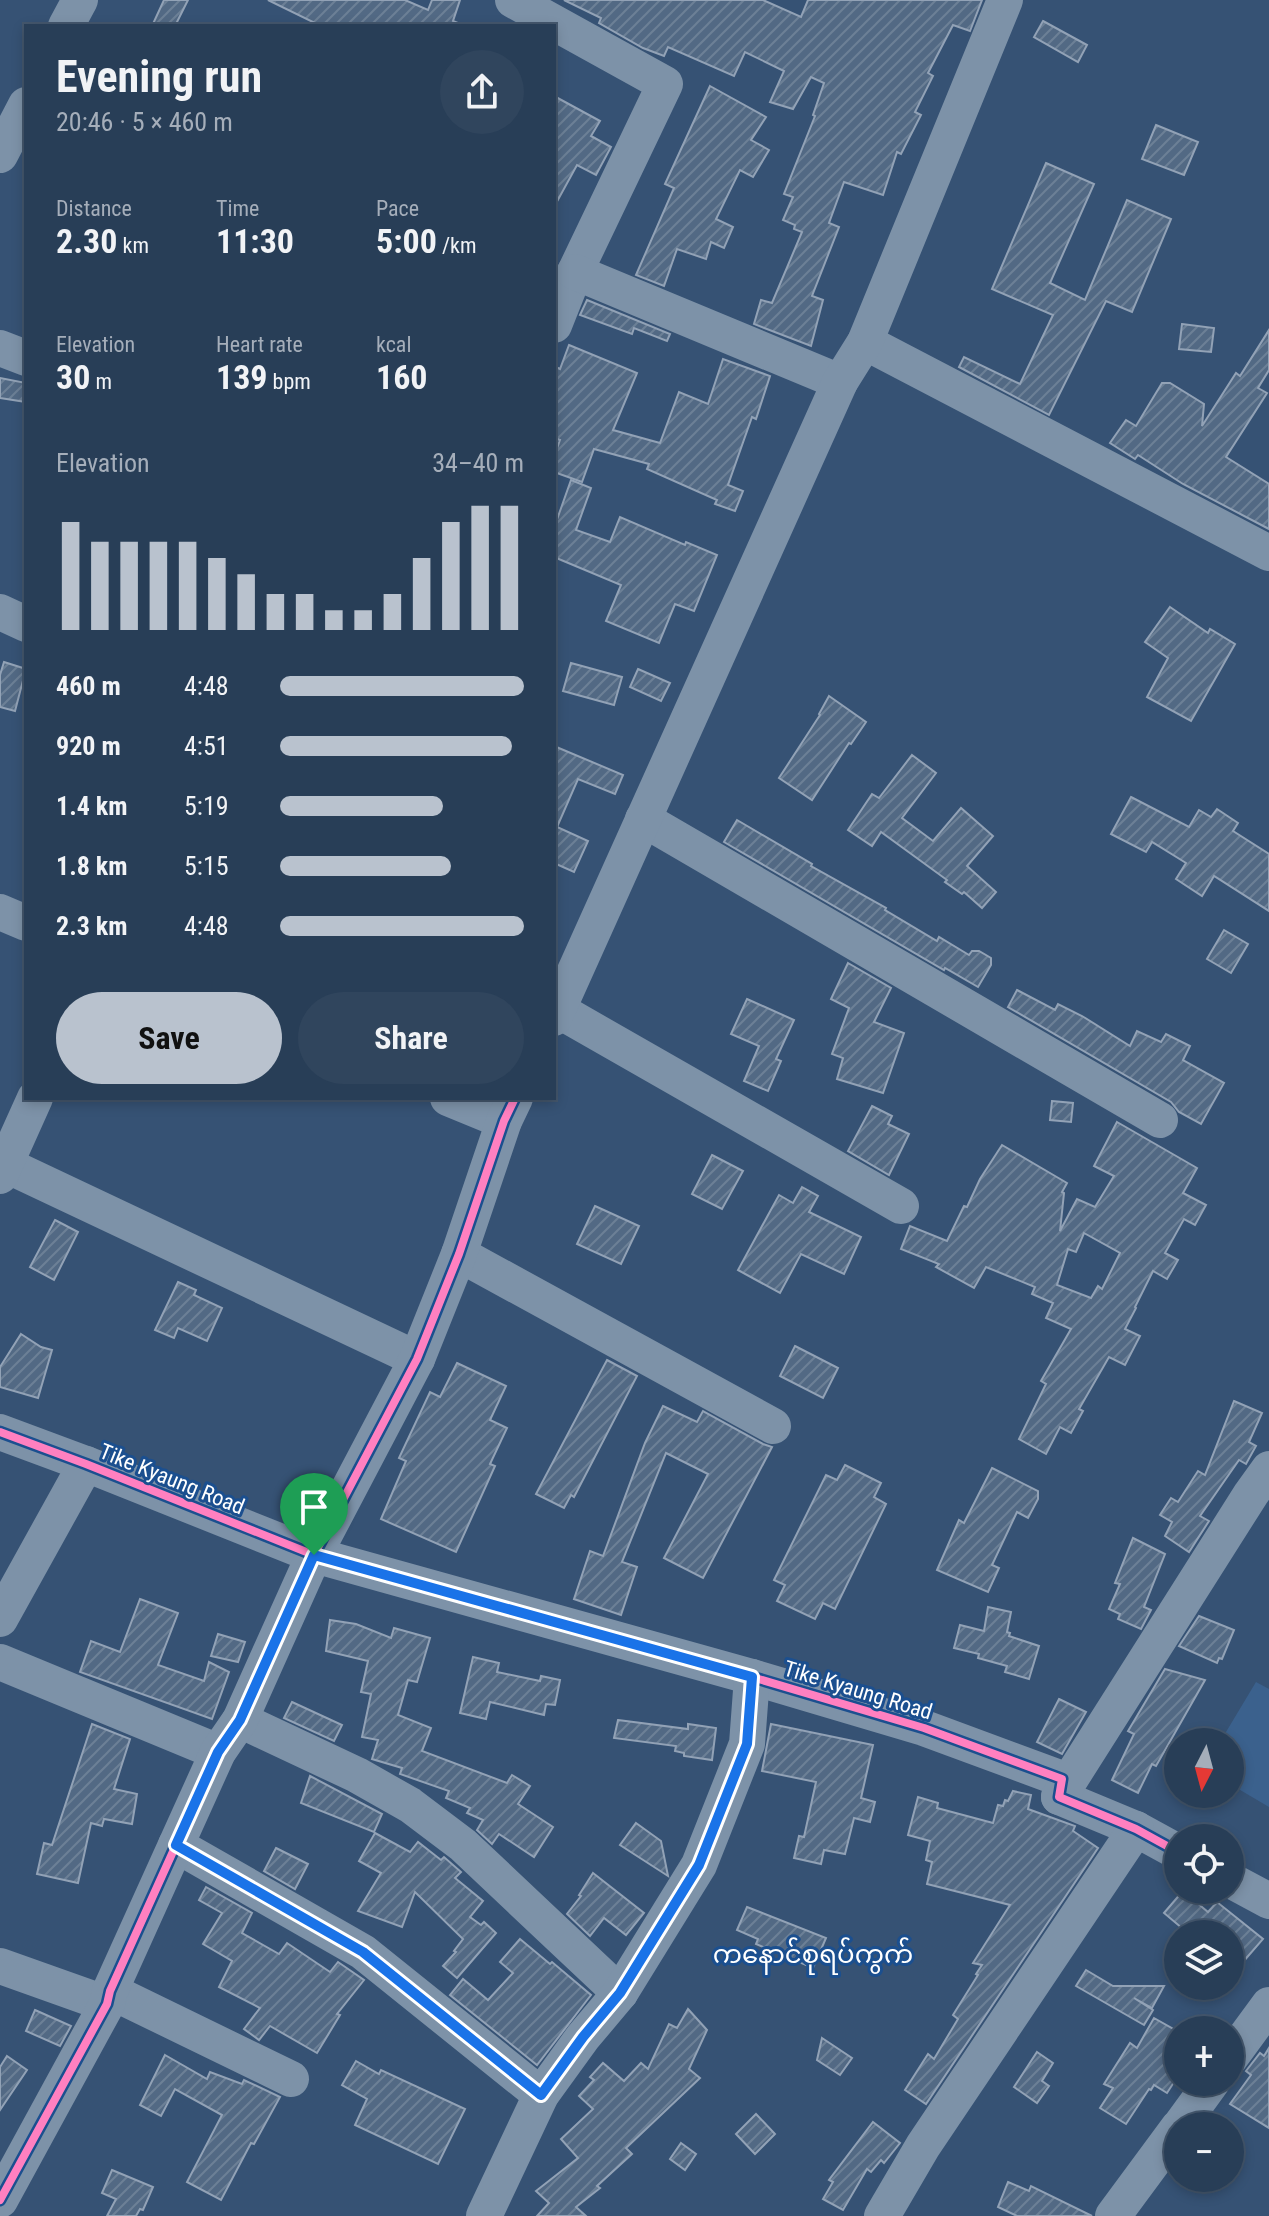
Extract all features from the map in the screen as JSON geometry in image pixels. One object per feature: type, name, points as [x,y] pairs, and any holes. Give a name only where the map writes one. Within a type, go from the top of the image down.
[{"type":"street","points":[[67,24],[80,0]]},
{"type":"street","points":[[513,0],[665,84],[556,316]]},
{"type":"street","points":[[901,1206],[556,1014],[840,382],[865,342],[1005,0]]},
{"type":"street","points":[[0,155],[24,109]]},
{"type":"street","points":[[575,272],[840,382]]},
{"type":"street","points":[[865,342],[1269,553]]},
{"type":"street","points":[[0,348],[24,357]]},
{"type":"street","points":[[0,612],[24,623]]},
{"type":"street","points":[[643,819],[1160,1120]]},
{"type":"street","points":[[0,912],[24,922]]},
{"type":"street","points":[[34,1100],[2,1167],[417,1359]]},
{"type":"street","points":[[0,2200],[109,1998],[218,1752],[240,1720],[314,1555],[417,1359],[459,1254],[509,1110],[458,1100]]},
{"type":"street","points":[[459,1254],[773,1426]]},
{"type":"street","name":"Tike Kyaung Road","points":[[0,1432],[314,1555],[924,1728],[1062,1779],[1059,1797]]},
{"type":"street","points":[[0,1619],[86,1464]]},
{"type":"street","points":[[1164,1844],[1136,1829],[1059,1797],[1269,1469]]},
{"type":"street","points":[[0,1662],[218,1752]]},
{"type":"street","points":[[484,2216],[541,2095],[620,1993],[699,1865],[747,1744],[752,1677]]},
{"type":"street","points":[[240,1720],[357,1775],[410,1805],[463,1845],[620,1993]]},
{"type":"street","points":[[882,2216],[923,2146],[1136,1829]]},
{"type":"street","points":[[176,1845],[363,1952],[541,2095]]},
{"type":"street","points":[[1244,1888],[1269,1901]]},
{"type":"street","points":[[0,1966],[109,1998],[291,2079]]},
{"type":"street","points":[[1244,2039],[1269,2005]]},
{"type":"street","points":[[1113,2216],[1164,2147]]},
{"type":"water","points":[[1256,1682],[1269,1689],[1269,1807],[1244,1792],[1244,1728],[1228,1728]]},
{"type":"building","points":[[164,0],[188,0],[176,24],[153,24]]},
{"type":"building","points":[[268,0],[405,0],[428,10],[432,0],[460,0],[453,21],[460,24],[317,24]]},
{"type":"building","points":[[564,0],[763,0],[801,17],[808,0],[982,0],[970,31],[953,25],[928,73],[933,76],[915,112],[921,115],[901,154],[897,152],[883,195],[844,182],[829,223],[839,227],[812,296],[823,300],[811,346],[754,324],[761,300],[772,303],[802,232],[783,220],[793,197],[784,194],[815,116],[824,83],[811,77],[793,109],[770,102],[784,71],[745,52],[734,76],[668,47],[664,56],[643,48],[599,23],[601,18]]},
{"type":"building","points":[[1043,21],[1087,45],[1078,62],[1034,37]]},
{"type":"building","points":[[710,86],[766,117],[751,140],[769,150],[753,177],[740,170],[716,219],[733,227],[724,248],[711,242],[706,259],[677,249],[664,286],[636,275],[674,188],[665,184]]},
{"type":"building","points":[[556,97],[600,121],[591,136],[611,147],[596,175],[577,165],[556,203]]},
{"type":"building","points":[[1156,125],[1198,142],[1184,175],[1142,159]]},
{"type":"building","points":[[1046,163],[1094,184],[1050,283],[1085,300],[1127,200],[1171,219],[1132,312],[1106,301],[1049,415],[959,367],[964,357],[1020,384],[1053,315],[992,289]]},
{"type":"building","points":[[587,300],[670,334],[667,341],[634,328],[632,334],[580,315]]},
{"type":"building","points":[[1182,324],[1214,328],[1211,352],[1179,349]]},
{"type":"building","points":[[1269,330],[1269,370],[1258,388],[1267,393],[1226,457],[1269,484],[1269,529],[1183,484],[1138,455],[1135,459],[1110,443],[1126,420],[1136,426],[1162,383],[1170,383],[1204,404],[1202,426],[1236,373],[1240,376]]},
{"type":"building","points":[[569,345],[637,373],[613,430],[660,443],[679,392],[708,404],[723,359],[770,376],[728,485],[743,491],[735,511],[647,469],[649,464],[594,449],[582,482],[556,473],[556,451],[560,440],[556,439],[556,367],[560,369]]},
{"type":"building","points":[[0,378],[24,383],[24,402],[0,398]]},
{"type":"building","points":[[571,480],[591,488],[576,530],[610,542],[620,517],[717,555],[694,611],[675,604],[659,643],[606,621],[621,585],[556,558],[556,522]]},
{"type":"building","points":[[1170,607],[1208,633],[1210,629],[1235,644],[1191,721],[1147,697],[1168,658],[1145,642]]},
{"type":"building","points":[[4,662],[24,668],[15,711],[0,707],[0,675]]},
{"type":"building","points":[[571,663],[622,677],[614,705],[563,691]]},
{"type":"building","points":[[638,669],[670,683],[661,701],[630,687]]},
{"type":"building","points":[[829,696],[866,722],[812,800],[779,778]]},
{"type":"building","points":[[556,747],[623,775],[615,794],[578,779],[557,827],[588,841],[574,872],[556,864]]},
{"type":"building","points":[[912,755],[936,773],[902,818],[933,841],[961,808],[993,836],[967,866],[996,892],[982,908],[881,832],[872,846],[848,830],[872,794],[879,798]]},
{"type":"building","points":[[1131,797],[1189,827],[1199,810],[1211,817],[1217,809],[1238,823],[1233,831],[1269,854],[1269,911],[1214,876],[1202,896],[1176,879],[1186,863],[1152,842],[1146,852],[1111,834]]},
{"type":"building","points":[[737,820],[937,941],[939,937],[969,955],[972,951],[979,951],[991,958],[991,965],[978,987],[724,842]]},
{"type":"building","points":[[1224,930],[1248,944],[1231,973],[1207,959]]},
{"type":"building","points":[[848,963],[891,988],[874,1022],[904,1033],[883,1093],[837,1079],[843,1058],[832,1054],[849,1008],[831,999]]},
{"type":"building","points":[[1017,990],[1055,1010],[1058,1004],[1130,1046],[1137,1031],[1161,1042],[1166,1034],[1190,1046],[1183,1060],[1224,1083],[1201,1124],[1179,1112],[1171,1102],[1008,1007]]},
{"type":"building","points":[[747,999],[794,1020],[776,1059],[781,1061],[768,1091],[744,1081],[759,1046],[731,1034]]},
{"type":"building","points":[[1052,1101],[1073,1103],[1071,1122],[1050,1120]]},
{"type":"building","points":[[872,1106],[892,1116],[888,1124],[909,1134],[889,1175],[848,1151]]},
{"type":"building","points":[[1117,1122],[1197,1168],[1183,1193],[1206,1205],[1195,1225],[1184,1219],[1165,1253],[1178,1260],[1167,1279],[1153,1271],[1125,1329],[1140,1336],[1125,1365],[1109,1357],[1079,1409],[1083,1411],[1071,1433],[1060,1427],[1046,1454],[1019,1439],[1046,1384],[1041,1381],[1071,1329],[1046,1318],[1053,1303],[1032,1294],[1035,1287],[986,1267],[974,1288],[936,1267],[939,1264],[901,1249],[910,1226],[947,1241],[964,1206],[967,1207],[980,1179],[1002,1145],[1067,1183],[1062,1192],[1060,1231],[1077,1199],[1095,1207],[1114,1176],[1094,1166]],"holes":[[[1084,1233],[1120,1253],[1102,1289],[1098,1286],[1091,1298],[1057,1285],[1068,1249],[1076,1252]]]},
{"type":"building","points":[[712,1155],[743,1171],[722,1209],[692,1194]]},
{"type":"building","points":[[802,1187],[818,1196],[809,1212],[861,1237],[844,1274],[801,1254],[780,1293],[738,1270],[779,1195],[793,1203]]},
{"type":"building","points":[[595,1206],[639,1226],[621,1264],[577,1244]]},
{"type":"building","points":[[55,1220],[78,1232],[54,1280],[30,1267]]},
{"type":"building","points":[[178,1282],[196,1290],[194,1295],[222,1308],[207,1341],[178,1328],[174,1338],[155,1330]]},
{"type":"building","points":[[21,1334],[52,1350],[38,1398],[0,1387],[0,1367]]},
{"type":"building","points":[[795,1346],[838,1368],[823,1398],[780,1376]]},
{"type":"building","points":[[607,1360],[637,1376],[574,1497],[571,1495],[564,1508],[536,1494]]},
{"type":"building","points":[[457,1363],[506,1386],[490,1420],[507,1428],[490,1464],[495,1466],[456,1552],[381,1519],[406,1461],[399,1458],[430,1392],[440,1397]]},
{"type":"building","points":[[1234,1401],[1262,1413],[1249,1442],[1256,1446],[1246,1464],[1239,1460],[1200,1516],[1209,1521],[1189,1552],[1165,1536],[1172,1522],[1160,1515],[1171,1498],[1178,1502],[1198,1471],[1205,1475]]},
{"type":"building","points":[[663,1406],[697,1422],[703,1411],[772,1447],[703,1578],[664,1558],[708,1474],[666,1453],[622,1562],[637,1567],[621,1615],[574,1599],[590,1551],[603,1556],[645,1443]]},
{"type":"building","points":[[845,1465],[881,1483],[874,1497],[886,1504],[835,1609],[823,1603],[815,1619],[777,1601],[785,1585],[774,1580],[826,1475],[837,1480]]},
{"type":"building","points":[[992,1468],[1038,1491],[1038,1499],[1028,1518],[1017,1512],[992,1565],[999,1568],[988,1592],[937,1570],[959,1520],[964,1523]]},
{"type":"building","points":[[1133,1538],[1165,1554],[1144,1607],[1151,1610],[1141,1629],[1118,1619],[1120,1614],[1109,1609],[1120,1584],[1115,1583]]},
{"type":"building","points":[[140,1599],[178,1613],[158,1665],[204,1681],[209,1662],[229,1672],[212,1719],[80,1672],[91,1641],[120,1652]]},
{"type":"building","points":[[988,1607],[1011,1612],[1009,1636],[1039,1646],[1029,1679],[1005,1672],[1007,1666],[978,1658],[979,1654],[954,1648],[960,1625],[984,1631]]},
{"type":"building","points":[[1199,1616],[1234,1630],[1222,1659],[1219,1658],[1217,1663],[1179,1646]]},
{"type":"building","points":[[330,1620],[356,1624],[391,1638],[394,1628],[430,1638],[417,1682],[408,1680],[398,1715],[431,1728],[422,1751],[507,1783],[512,1775],[530,1786],[518,1804],[553,1827],[534,1857],[499,1834],[492,1844],[477,1830],[483,1820],[467,1813],[470,1808],[446,1798],[449,1791],[400,1774],[402,1768],[372,1759],[378,1740],[362,1737],[371,1694],[361,1692],[368,1661],[326,1651]]},
{"type":"building","points":[[218,1634],[245,1642],[238,1662],[211,1656]]},
{"type":"building","points":[[473,1657],[499,1663],[497,1672],[540,1681],[541,1676],[560,1680],[555,1705],[546,1704],[544,1715],[490,1702],[486,1719],[460,1713]]},
{"type":"building","points":[[1165,1669],[1205,1680],[1178,1728],[1164,1728],[1164,1752],[1156,1766],[1152,1764],[1138,1793],[1112,1780],[1134,1734],[1128,1731]]},
{"type":"building","points":[[1059,1699],[1086,1712],[1062,1754],[1037,1742]]},
{"type":"building","points":[[292,1702],[342,1725],[334,1741],[284,1718]]},
{"type":"building","points":[[618,1720],[688,1729],[688,1724],[716,1728],[712,1760],[684,1756],[684,1753],[675,1751],[676,1746],[614,1738]]},
{"type":"building","points":[[92,1724],[130,1739],[114,1789],[137,1794],[132,1824],[104,1819],[102,1826],[91,1823],[78,1883],[37,1874],[44,1843],[52,1845]]},
{"type":"building","points":[[771,1724],[873,1745],[861,1798],[875,1802],[870,1822],[854,1818],[845,1854],[824,1850],[821,1864],[794,1858],[799,1836],[804,1837],[816,1782],[762,1771]]},
{"type":"building","points":[[310,1776],[382,1814],[374,1832],[301,1803]]},
{"type":"building","points":[[1013,1791],[1031,1795],[1028,1809],[1075,1826],[1073,1831],[1098,1848],[926,2104],[905,2090],[928,2054],[934,2059],[958,2019],[953,2015],[982,1965],[973,1963],[1010,1905],[927,1884],[932,1862],[926,1860],[930,1841],[908,1835],[918,1797],[938,1803],[937,1808],[993,1823],[998,1805],[1003,1806]]},
{"type":"building","points":[[636,1823],[661,1841],[668,1876],[620,1845]]},
{"type":"building","points":[[375,1833],[410,1852],[418,1842],[441,1860],[444,1857],[461,1872],[455,1878],[483,1901],[470,1917],[481,1925],[484,1922],[496,1933],[457,1978],[443,1966],[463,1939],[415,1892],[402,1927],[358,1911],[381,1873],[359,1861]]},
{"type":"building","points":[[276,1848],[308,1864],[295,1889],[264,1871]]},
{"type":"building","points":[[593,1873],[644,1913],[626,1935],[604,1918],[590,1936],[567,1914]]},
{"type":"building","points":[[206,1887],[252,1913],[242,1933],[279,1954],[287,1943],[330,1972],[338,1962],[364,1980],[337,2014],[340,2015],[317,2053],[270,2026],[259,2040],[244,2029],[260,2008],[219,1987],[232,1961],[203,1944],[222,1913],[199,1900]]},
{"type":"building","points":[[1172,1904],[1198,1904],[1208,1912],[1215,1904],[1219,1904],[1239,1920],[1172,1920],[1164,1913]]},
{"type":"building","points":[[747,1907],[826,1938],[813,1968],[756,1944],[758,1939],[737,1930]]},
{"type":"building","points":[[1244,1924],[1263,1939],[1244,1961]]},
{"type":"building","points":[[520,1939],[591,1995],[537,2065],[450,1995],[463,1979],[488,2000],[513,1973],[500,1962]]},
{"type":"building","points":[[1086,1970],[1113,1986],[1164,1986],[1152,2008],[1134,1998],[1153,2010],[1144,2025],[1076,1986]]},
{"type":"building","points":[[688,2009],[707,2030],[689,2069],[700,2078],[626,2148],[632,2154],[597,2186],[600,2188],[576,2207],[586,2216],[537,2216],[549,2203],[536,2191],[578,2158],[561,2139],[593,2109],[579,2096],[594,2080],[590,2077],[603,2063],[624,2081],[641,2063],[648,2069],[669,2024],[677,2028]]},
{"type":"building","points":[[35,2010],[71,2026],[60,2046],[26,2031]]},
{"type":"building","points":[[1154,2018],[1164,2024],[1164,2091],[1154,2085],[1149,2089],[1126,2124],[1100,2108],[1113,2088],[1104,2084],[1130,2043],[1137,2048]]},
{"type":"building","points":[[822,2038],[852,2058],[840,2075],[817,2060]]},
{"type":"building","points":[[1269,2048],[1269,2128],[1230,2104],[1236,2096],[1244,2096],[1244,2085],[1251,2075],[1246,2071],[1260,2053],[1264,2056]]},
{"type":"building","points":[[1037,2052],[1053,2063],[1042,2081],[1049,2086],[1037,2103],[1014,2087]]},
{"type":"building","points":[[165,2055],[207,2079],[210,2072],[242,2084],[244,2080],[280,2097],[221,2200],[187,2182],[222,2115],[175,2089],[161,2116],[140,2105]]},
{"type":"building","points":[[7,2056],[27,2070],[0,2110],[0,2067]]},
{"type":"building","points":[[356,2061],[379,2074],[381,2070],[465,2109],[438,2164],[355,2125],[367,2099],[342,2085]]},
{"type":"building","points":[[756,2114],[775,2134],[755,2154],[736,2134]]},
{"type":"building","points":[[873,2122],[900,2143],[884,2163],[881,2160],[871,2172],[867,2169],[843,2210],[823,2199],[833,2182],[829,2180]]},
{"type":"building","points":[[681,2143],[696,2154],[685,2170],[670,2159]]},
{"type":"building","points":[[112,2170],[153,2187],[143,2210],[140,2209],[136,2216],[107,2216],[116,2199],[102,2193]]},
{"type":"building","points":[[1008,2182],[1029,2191],[1031,2186],[1092,2216],[1017,2216],[998,2207]]},
{"type":"cycle path","points":[[0,2200],[107,2004],[110,1991],[218,1752],[240,1720],[314,1555],[417,1359],[459,1254],[514,1100]]},
{"type":"cycle path","points":[[0,1432],[314,1555],[924,1728],[1062,1779],[1059,1797],[1136,1829],[1164,1844]]},
{"type":"district","name":"ကနောင်စုရပ်ကွက်","points":[[813,1954]]},
{"type":"route","points":[[314,1555],[752,1677],[747,1744],[699,1865],[620,1993],[541,2095],[363,1952],[176,1845],[218,1752],[240,1720],[314,1555]]}]
